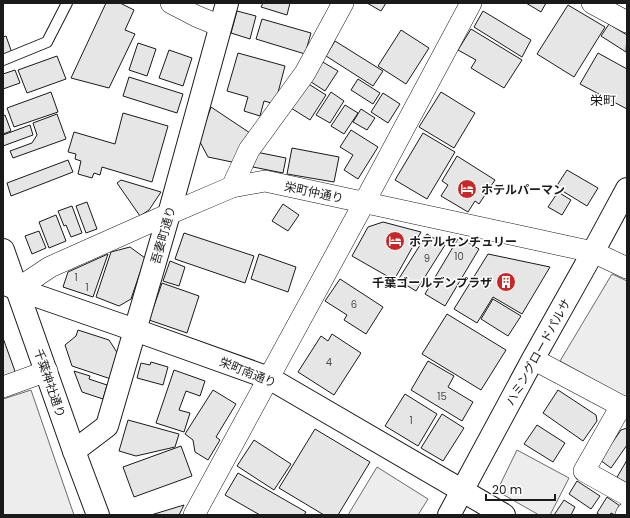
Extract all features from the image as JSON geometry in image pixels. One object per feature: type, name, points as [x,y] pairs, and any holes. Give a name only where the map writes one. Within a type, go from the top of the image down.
[{"type":"street","points":[[171,3],[220,26]]},
{"type":"street","name":"吾妻町通り","points":[[74,450],[107,426],[169,214],[227,3]]},
{"type":"street","points":[[232,187],[249,150],[305,73],[342,3]]},
{"type":"street","points":[[194,515],[471,3]]},
{"type":"street","points":[[592,3],[627,22]]},
{"type":"street","name":"栄町仲通り","points":[[10,286],[232,187],[264,181],[593,252],[627,268]]},
{"type":"street","name":"ハミングロードパルサ","points":[[449,515],[533,359],[627,190]]},
{"type":"street","name":"千葉神社通り","points":[[3,250],[10,286],[46,371],[98,515]]},
{"type":"street","name":"栄町南通り","points":[[10,286],[269,378],[504,515]]},
{"type":"street","points":[[533,359],[624,407],[584,471],[627,495]]},
{"type":"street","points":[[3,387],[46,371]]},
{"type":"lane","points":[[3,60],[47,42],[67,3]]},
{"type":"shaded area","points":[[612,274],[627,281],[627,398],[560,361]]},
{"type":"shaded area","points":[[31,390],[74,515],[3,515],[3,399]]},
{"type":"shaded area","points":[[517,450],[569,478],[550,515],[539,515],[497,491]]},
{"type":"shaded area","points":[[377,467],[428,499],[418,515],[348,515]]},
{"type":"building","points":[[106,3],[120,3],[134,10],[125,30],[135,34],[109,88],[71,78]]},
{"type":"building","points":[[263,3],[290,3],[287,15],[261,7]]},
{"type":"building","points":[[367,3],[386,3],[381,11]]},
{"type":"building","points":[[526,3],[546,3],[541,12]]},
{"type":"building","points":[[568,5],[605,27],[574,77],[537,54]]},
{"type":"building","points":[[237,11],[256,16],[250,39],[231,33]]},
{"type":"building","points":[[483,11],[531,40],[522,57],[474,27]]},
{"type":"building","points":[[262,19],[311,33],[305,54],[256,39]]},
{"type":"building","points":[[609,24],[627,35],[626,52],[601,36]]},
{"type":"building","points":[[471,29],[522,60],[504,88],[471,68],[476,60],[458,50]]},
{"type":"building","points":[[401,30],[429,48],[406,84],[378,66]]},
{"type":"building","points":[[6,36],[12,53],[3,56],[3,37]]},
{"type":"building","points":[[335,41],[383,71],[373,86],[326,56]]},
{"type":"building","points":[[138,43],[156,49],[147,76],[129,70]]},
{"type":"building","points":[[169,50],[192,58],[183,86],[159,78]]},
{"type":"building","points":[[238,53],[285,66],[275,104],[264,101],[260,116],[244,111],[248,97],[227,91]]},
{"type":"building","points":[[598,53],[627,69],[627,109],[580,84]]},
{"type":"building","points":[[57,56],[66,79],[27,93],[18,70]]},
{"type":"building","points":[[321,61],[338,71],[325,91],[308,80]]},
{"type":"building","points":[[15,70],[20,83],[3,89],[3,74]]},
{"type":"building","points":[[129,77],[183,94],[177,113],[123,96]]},
{"type":"building","points":[[358,79],[380,93],[373,104],[351,90]]},
{"type":"building","points":[[307,83],[326,95],[310,120],[291,108]]},
{"type":"building","points":[[51,92],[58,112],[14,127],[7,108]]},
{"type":"building","points":[[331,92],[344,101],[330,123],[316,115]]},
{"type":"building","points":[[441,92],[475,113],[454,148],[419,127]]},
{"type":"building","points":[[383,93],[400,104],[388,123],[371,112]]},
{"type":"building","points":[[345,105],[358,113],[344,134],[331,126]]},
{"type":"building","points":[[211,107],[253,135],[232,162],[208,157],[199,140]]},
{"type":"building","points":[[361,109],[375,118],[367,130],[353,122]]},
{"type":"building","points":[[123,113],[168,126],[152,182],[102,167],[100,175],[94,173],[92,178],[78,174],[81,161],[75,159],[76,154],[68,152],[74,132],[115,144]]},
{"type":"building","points":[[57,114],[66,139],[13,158],[10,151],[32,143],[37,135],[33,123]]},
{"type":"building","points":[[5,115],[11,131],[3,134],[3,116]]},
{"type":"building","points":[[30,125],[33,135],[3,146],[3,135]]},
{"type":"building","points":[[351,130],[378,147],[358,179],[344,170],[353,155],[340,147]]},
{"type":"building","points":[[423,133],[455,152],[427,199],[395,180]]},
{"type":"building","points":[[292,148],[339,157],[334,182],[287,174]]},
{"type":"building","points":[[256,152],[286,158],[283,173],[253,167]]},
{"type":"building","points":[[457,156],[495,180],[479,204],[475,201],[468,212],[441,196],[448,185],[442,181]]},
{"type":"building","points":[[68,160],[73,172],[11,196],[7,183]]},
{"type":"building","points":[[567,170],[598,188],[587,206],[556,187]]},
{"type":"building","points":[[121,180],[161,192],[149,210],[140,216],[117,183]]},
{"type":"building","points":[[558,192],[571,200],[562,215],[548,207]]},
{"type":"building","points":[[87,202],[97,229],[86,233],[76,206]]},
{"type":"building","points":[[283,204],[299,215],[288,231],[272,221]]},
{"type":"building","points":[[72,206],[82,233],[71,237],[66,225],[64,226],[58,211]]},
{"type":"building","points":[[56,215],[66,241],[49,248],[39,222]]},
{"type":"building","points":[[383,222],[421,232],[394,280],[352,256],[368,227]]},
{"type":"building","points":[[39,231],[46,248],[32,254],[25,236]]},
{"type":"building","points":[[184,233],[254,256],[245,283],[175,259]]},
{"type":"building","points":[[427,234],[445,245],[416,291],[398,280]]},
{"type":"building","points":[[459,237],[479,249],[445,306],[425,294]]},
{"type":"building","points":[[130,247],[145,258],[131,299],[119,306],[96,297],[111,252]]},
{"type":"building","points":[[108,254],[93,297],[63,287],[68,272]]},
{"type":"building","points":[[259,254],[296,267],[288,292],[251,279]]},
{"type":"building","name":"千葉ゴールデンプラザ","points":[[488,254],[550,267],[522,314],[493,297],[477,323],[454,309]]},
{"type":"building","points":[[170,261],[185,267],[179,286],[163,281]]},
{"type":"building","points":[[340,279],[383,307],[366,334],[344,320],[347,315],[325,301]]},
{"type":"building","points":[[162,283],[199,296],[187,333],[149,320]]},
{"type":"building","points":[[493,299],[521,316],[508,336],[481,319]]},
{"type":"building","points":[[447,314],[506,350],[481,390],[422,354]]},
{"type":"building","points":[[78,330],[109,340],[118,354],[111,379],[72,366],[65,345],[76,336]]},
{"type":"building","points":[[332,334],[361,353],[334,395],[298,372],[321,336],[328,341]]},
{"type":"building","points":[[3,338],[16,374],[3,379]]},
{"type":"building","points":[[428,361],[454,376],[448,387],[473,402],[462,421],[411,390]]},
{"type":"building","points":[[151,362],[168,367],[163,385],[137,378],[141,363],[150,365]]},
{"type":"building","points":[[174,370],[205,381],[200,396],[186,391],[179,410],[190,413],[184,432],[156,423]]},
{"type":"building","points":[[74,371],[90,376],[89,379],[107,385],[103,399],[82,392]]},
{"type":"building","points":[[213,390],[236,404],[216,437],[220,440],[208,460],[195,452],[193,440],[185,434]]},
{"type":"building","points":[[558,390],[596,415],[597,421],[583,441],[543,413]]},
{"type":"building","points":[[405,394],[437,414],[418,446],[385,426]]},
{"type":"building","points":[[442,414],[464,428],[443,461],[421,448]]},
{"type":"building","points":[[128,420],[179,434],[175,447],[136,456],[119,451]]},
{"type":"building","points":[[537,425],[565,443],[553,462],[524,444]]},
{"type":"building","points":[[627,428],[627,445],[611,468],[600,460],[621,430]]},
{"type":"building","points":[[315,429],[370,462],[338,515],[324,515],[279,488]]},
{"type":"building","points":[[254,440],[291,464],[274,490],[237,466]]},
{"type":"building","points":[[181,446],[192,476],[134,497],[123,467]]},
{"type":"building","points":[[627,460],[627,485],[616,479]]},
{"type":"building","points":[[238,473],[306,512],[304,515],[260,515],[225,495]]},
{"type":"building","points":[[577,481],[600,496],[591,509],[569,494]]},
{"type":"building","points":[[607,497],[620,506],[615,515],[611,513],[610,515],[600,515],[597,513]]},
{"type":"building","points":[[564,500],[575,507],[571,515],[554,515]]},
{"type":"building","points":[[184,505],[179,515],[151,515]]},
{"type":"place","name":"ホテルパーマン","points":[[467,189]]},
{"type":"place","name":"ホテルセンチュリー","points":[[395,241]]},
{"type":"place","name":"千葉ゴールデンプラザ","points":[[506,282]]},
{"type":"district","name":"栄町","points":[[603,100]]}]
